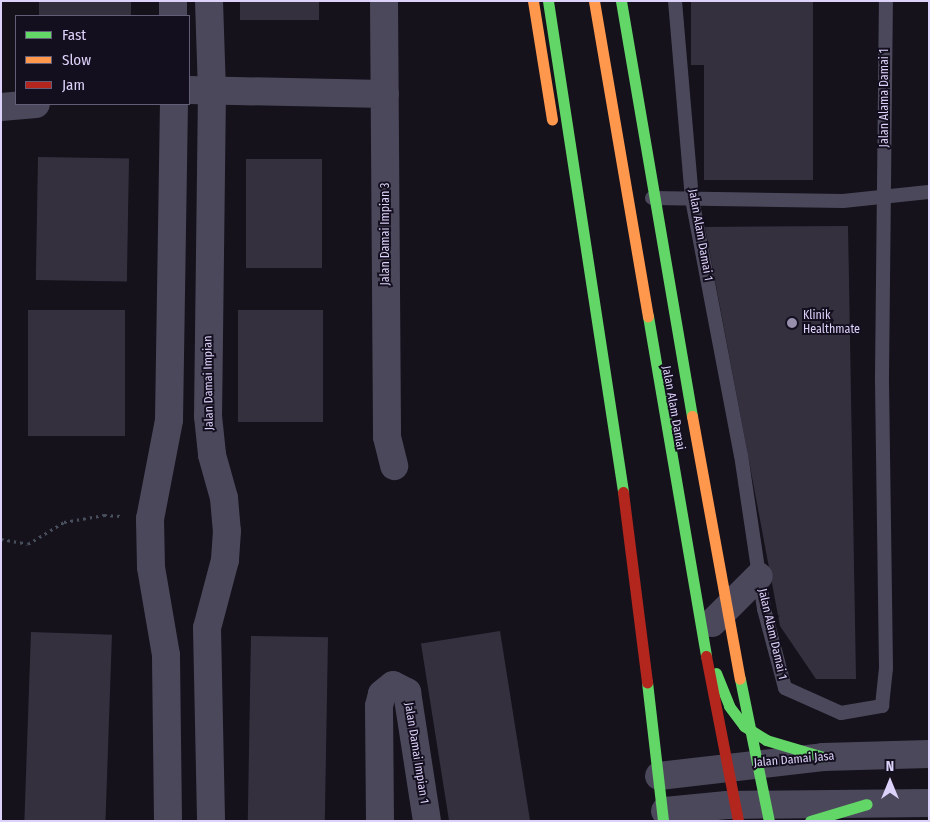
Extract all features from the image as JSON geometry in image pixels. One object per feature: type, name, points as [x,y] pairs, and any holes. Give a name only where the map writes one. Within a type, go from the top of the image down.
[{"type":"main road","points":[[533,1],[554,128]]},
{"type":"main road","points":[[548,1],[636,579],[665,818]]},
{"type":"main road","name":"Jalan Alam Damai","points":[[585,1],[732,815]]},
{"type":"main road","points":[[594,1],[732,815]]},
{"type":"main road","points":[[621,1],[728,629],[770,821]]},
{"type":"main road","points":[[566,206],[665,818]]},
{"type":"main road","points":[[700,635],[729,706],[744,726],[766,740],[823,756]]},
{"type":"main road","points":[[810,821],[866,804]]},
{"type":"street","points":[[173,1],[174,15]]},
{"type":"street","name":"Jalan Damai Impian","points":[[209,1],[200,90],[208,416],[212,455],[224,498],[227,531],[225,560],[207,628],[211,821]]},
{"type":"street","name":"Jalan Damai Impian 3","points":[[384,1],[386,437],[394,466]]},
{"type":"street","points":[[200,90],[385,94]]},
{"type":"street","points":[[1,107],[24,105]]},
{"type":"street","points":[[168,821],[166,655],[151,567],[150,519],[169,420],[174,105]]},
{"type":"street","points":[[700,635],[759,576]]},
{"type":"street","name":"Jalan Damai Impian 1","points":[[380,821],[379,706],[382,694],[393,685],[407,692],[427,821]]},
{"type":"street","name":"Jalan Damai Jasa","points":[[659,776],[823,756],[929,754]]},
{"type":"street","points":[[665,818],[732,815],[866,804],[929,803]]},
{"type":"lane","name":"Jalan Alam Damai 1","points":[[675,1],[692,199],[741,455],[764,609],[785,688],[841,713],[882,706],[886,668],[882,376],[884,194]]},
{"type":"lane","name":"Jalan Alama Damai 1","points":[[884,194],[886,1]]},
{"type":"lane","points":[[621,198],[843,201],[884,194],[929,192]]},
{"type":"path","points":[[1,539],[28,544],[64,522],[104,515],[150,519]]},
{"type":"building","points":[[39,1],[131,1],[131,15],[39,15]]},
{"type":"building","points":[[240,1],[319,1],[319,20],[240,20]]},
{"type":"building","points":[[691,1],[813,1],[813,180],[704,180],[704,65],[691,65]]},
{"type":"building","points":[[38,157],[129,159],[127,282],[36,280]]},
{"type":"building","points":[[246,159],[322,159],[322,268],[246,268]]},
{"type":"building","points":[[848,226],[856,679],[816,679],[780,626],[705,227]]},
{"type":"building","points":[[28,310],[125,310],[125,436],[28,436]]},
{"type":"building","points":[[238,310],[323,310],[323,422],[238,422]]},
{"type":"building","points":[[500,631],[530,821],[449,821],[421,644]]},
{"type":"building","points":[[31,632],[112,635],[105,821],[24,821]]},
{"type":"building","points":[[251,636],[328,637],[325,821],[248,821]]},
{"type":"traffic: fast","points":[[548,1],[623,492]]},
{"type":"traffic: fast","points":[[621,1],[692,416]]},
{"type":"traffic: fast","points":[[648,316],[706,656]]},
{"type":"traffic: fast","points":[[716,673],[729,706],[744,726],[766,740],[823,757]]},
{"type":"traffic: fast","points":[[740,679],[769,821]]},
{"type":"traffic: fast","points":[[647,682],[663,821]]},
{"type":"traffic: fast","points":[[810,821],[867,804]]},
{"type":"traffic: slow","points":[[533,1],[552,119]]},
{"type":"traffic: slow","points":[[594,1],[648,316]]},
{"type":"traffic: slow","points":[[692,416],[740,679]]},
{"type":"traffic: jam","points":[[623,492],[647,682]]},
{"type":"traffic: jam","points":[[706,656],[738,821]]},
{"type":"place","name":"Klinik Healthmate","points":[[792,323]]}]
